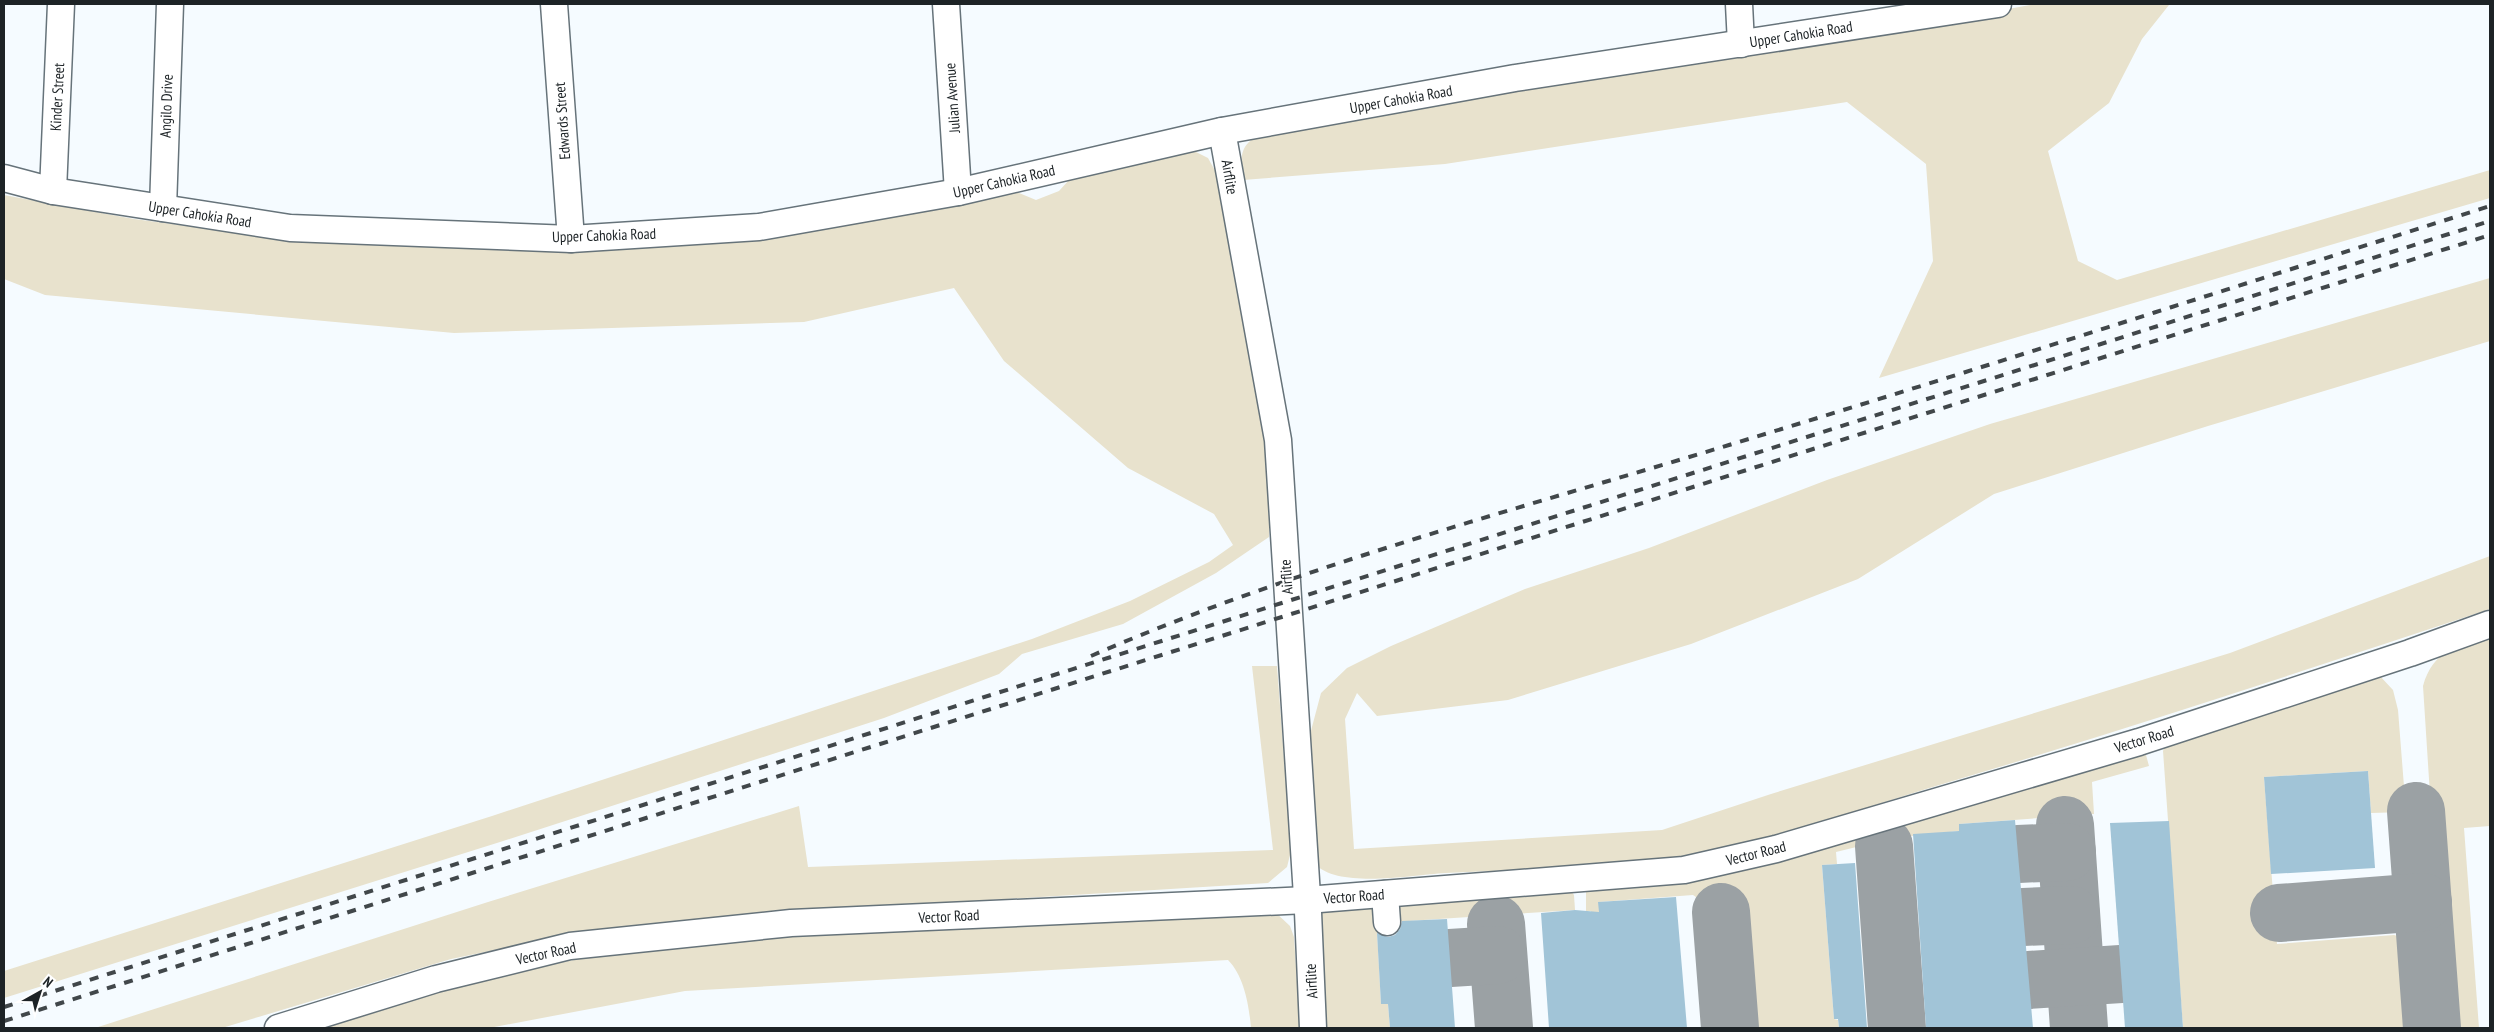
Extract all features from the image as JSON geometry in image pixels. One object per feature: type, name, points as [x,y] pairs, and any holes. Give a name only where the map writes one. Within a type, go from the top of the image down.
[{"type":"street","name":"Kinder Street","points":[[53,191],[61,4]]},
{"type":"street","name":"Angilo Drive","points":[[163,208],[170,4]]},
{"type":"street","name":"Edwards Street","points":[[554,4],[571,238]]},
{"type":"street","name":"Julian Avenue","points":[[946,4],[958,192]]},
{"type":"street","points":[[1739,4],[1741,44]]},
{"type":"street","name":"Upper Cahokia Road","points":[[4,178],[53,191],[290,228],[571,238],[759,227],[958,192],[1222,131],[1515,78],[1998,4]]},
{"type":"street","name":"Airflite","points":[[1222,131],[1278,440],[1307,900],[1313,1028]]},
{"type":"street","name":"Vector Road","points":[[278,1028],[436,978],[570,946],[791,923],[1307,900],[1684,870],[1776,849],[2139,742],[2410,653],[2490,624]]},
{"type":"street","points":[[1385,894],[1387,922]]},
{"type":"shaded area","points":[[2035,4],[2169,5],[2142,39],[2109,103],[2048,151],[2078,261],[2117,280],[2490,170],[2490,198],[1879,378],[1933,261],[1926,164],[1847,102],[1445,164],[1243,180],[1242,159],[1243,151],[1247,145],[1259,135],[1278,128],[1933,23]]},
{"type":"shaded area","points":[[1188,148],[1208,158],[1218,176],[1245,310],[1260,401],[1268,491],[1269,537],[1216,573],[1123,624],[1022,654],[999,674],[884,718],[500,842],[4,998],[4,971],[492,816],[1032,639],[1130,601],[1209,562],[1233,545],[1214,514],[1128,468],[1004,361],[954,288],[804,322],[454,333],[45,295],[4,279],[4,195],[134,219],[256,235],[360,245],[508,246],[1012,190],[1036,200],[1059,191],[1069,180]]},
{"type":"shaded area","points":[[2490,278],[2490,341],[2208,426],[1994,494],[1858,579],[1691,644],[1508,700],[1377,716],[1357,693],[1345,719],[1354,849],[1662,830],[1771,794],[2230,653],[2490,556],[2490,609],[2075,744],[1811,825],[1715,850],[1624,864],[1445,873],[1377,879],[1341,876],[1326,872],[1315,864],[1308,742],[1321,693],[1347,668],[1391,646],[1525,589],[1649,548],[1827,480],[1990,424]]},
{"type":"shaded area","points":[[2490,634],[2490,826],[2464,828],[2479,1028],[2445,1028],[2423,686],[2427,674],[2440,657],[2457,646]]},
{"type":"shaded area","points":[[1252,666],[1277,666],[1291,851],[1287,867],[1268,883],[778,913],[534,942],[451,959],[222,1028],[95,1028],[488,902],[799,806],[808,867],[1273,850]]},
{"type":"shaded area","points":[[2379,675],[2393,690],[2398,710],[2406,812],[2371,813],[2368,771],[2264,777],[2277,944],[2394,935],[2404,938],[2412,1028],[2183,1028],[2163,751],[2167,740]]},
{"type":"shaded area","points":[[2139,749],[2146,755],[2149,766],[2092,782],[2094,814],[1959,824],[1959,831],[1893,838],[1836,852],[1837,864],[1822,865],[1834,1019],[1838,1020],[1839,1028],[1743,1028],[1734,902],[1706,904],[1693,895],[1599,902],[1609,1028],[1600,1028],[1591,911],[1586,911],[1586,891],[1639,888],[1686,880]]},
{"type":"shaded area","points":[[1571,891],[1574,895],[1575,910],[1393,922],[1396,900]]},
{"type":"shaded area","points":[[1371,903],[1376,913],[1381,1004],[1388,1004],[1390,1028],[1324,1028],[1308,912]]},
{"type":"shaded area","points":[[1274,911],[1290,926],[1294,937],[1300,1028],[1251,1028],[1242,982],[1228,960],[685,991],[489,1028],[303,1028],[465,980],[601,955],[677,945],[819,934]]},
{"type":"building","points":[[2368,771],[2375,868],[2271,874],[2264,777]]},
{"type":"building","points":[[2015,820],[2033,1028],[1926,1028],[1913,834],[1959,831],[1959,824]]},
{"type":"building","points":[[2169,821],[2183,1028],[2125,1028],[2110,823]]},
{"type":"building","points":[[1855,863],[1867,1028],[1839,1028],[1838,1019],[1834,1019],[1822,865]]},
{"type":"building","points":[[1676,897],[1687,1028],[1549,1028],[1541,913],[1575,910],[1599,912],[1598,902]]},
{"type":"building","points":[[1447,919],[1455,1028],[1390,1028],[1388,1004],[1381,1004],[1377,933],[1388,937],[1395,935],[1400,929],[1402,921]]},
{"type":"taxiway","points":[[2416,811],[2432,1028]]},
{"type":"taxiway","points":[[2065,825],[2079,1028]]},
{"type":"taxiway","points":[[1884,846],[1897,1028]]},
{"type":"taxiway","points":[[2018,854],[2067,852]]},
{"type":"taxiway","points":[[2279,913],[2423,902]]},
{"type":"taxiway","points":[[1721,912],[1730,1028]]},
{"type":"taxiway","points":[[2023,917],[2071,915]]},
{"type":"taxiway","points":[[1496,924],[1504,1028]]},
{"type":"taxiway","points":[[1450,958],[1498,955]]},
{"type":"taxiway","points":[[2029,980],[2121,974]]},
{"type":"railway","points":[[1091,656],[1168,624],[1327,567],[2110,327],[2490,206]]},
{"type":"railway","points":[[4,1007],[2490,221]]},
{"type":"railway","points":[[4,1021],[2490,235]]}]
